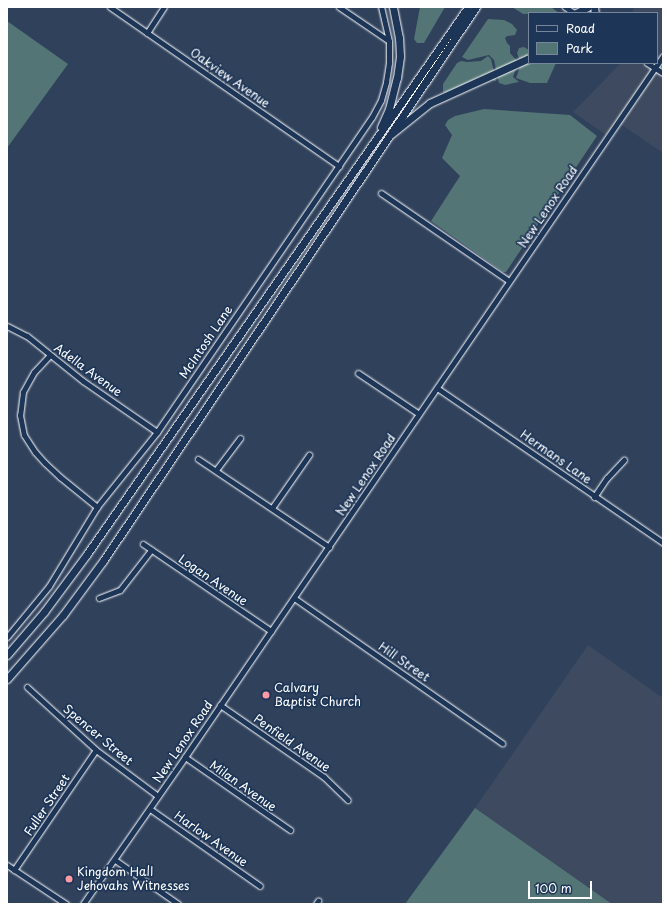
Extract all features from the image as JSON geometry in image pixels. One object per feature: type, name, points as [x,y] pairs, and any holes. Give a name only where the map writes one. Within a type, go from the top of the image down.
[{"type":"highway","points":[[369,150],[389,109],[398,78],[400,56],[399,38],[392,7]]},
{"type":"highway","points":[[7,655],[44,612],[87,554],[468,7]]},
{"type":"highway","points":[[7,679],[63,615],[103,561],[387,137],[476,7]]},
{"type":"highway","points":[[577,12],[588,7]]},
{"type":"highway","points":[[387,137],[430,103],[528,58]]},
{"type":"street","name":"Oakview Avenue","points":[[110,7],[339,166]]},
{"type":"street","points":[[147,33],[164,7]]},
{"type":"street","points":[[339,7],[389,42]]},
{"type":"street","name":"McIntosh Lane","points":[[7,637],[49,586],[97,507],[157,432],[372,117],[381,100],[388,69],[389,42],[381,7]]},
{"type":"street","points":[[649,64],[663,74]]},
{"type":"street","name":"New Lenox Road","points":[[83,904],[150,809],[658,64]]},
{"type":"street","points":[[381,193],[509,281]]},
{"type":"street","name":"Adella Avenue","points":[[7,326],[27,336],[50,355],[157,432]]},
{"type":"street","points":[[50,355],[34,372],[23,392],[20,415],[24,435],[35,452],[50,468],[97,507]]},
{"type":"street","points":[[358,373],[419,414]]},
{"type":"street","name":"Hermans Lane","points":[[437,388],[663,543]]},
{"type":"street","points":[[216,470],[240,438]]},
{"type":"street","points":[[272,508],[309,455]]},
{"type":"street","points":[[198,459],[329,547]]},
{"type":"street","points":[[594,497],[607,478],[624,460]]},
{"type":"street","name":"Logan Avenue","points":[[144,544],[271,632]]},
{"type":"street","points":[[99,598],[120,590],[152,550]]},
{"type":"street","name":"Hill Street","points":[[294,598],[502,743]]},
{"type":"street","name":"Spencer Street","points":[[27,687],[96,750],[158,796]]},
{"type":"street","name":"Penfield Avenue","points":[[220,705],[324,777],[348,800]]},
{"type":"street","name":"Fuller Street","points":[[14,870],[96,750]]},
{"type":"street","name":"Milan Avenue","points":[[185,757],[290,830]]},
{"type":"street","name":"Harlow Avenue","points":[[150,809],[260,886]]},
{"type":"street","points":[[115,860],[178,904]]},
{"type":"street","points":[[7,865],[66,904]]},
{"type":"shaded area","points":[[634,7],[663,7],[663,153],[619,123],[609,137],[573,112],[620,64],[658,64],[658,12],[632,12]]},
{"type":"shaded area","points":[[588,645],[663,698],[663,904],[612,904],[475,808]]},
{"type":"green space","points":[[420,7],[445,7],[424,43],[417,43],[414,39]]},
{"type":"green space","points":[[512,7],[551,7],[558,12],[528,12],[528,14],[523,14]]},
{"type":"green space","points":[[488,19],[504,20],[512,24],[517,30],[515,35],[507,36],[505,38],[510,46],[510,53],[518,62],[513,77],[519,82],[505,85],[499,83],[494,60],[489,55],[468,60],[462,57]]},
{"type":"green space","points":[[7,21],[68,64],[7,148]]},
{"type":"green space","points":[[524,47],[528,49],[528,64],[556,64],[547,83],[530,83],[516,78],[521,64],[517,53],[519,48]]},
{"type":"green space","points":[[488,56],[491,59],[496,81],[480,76],[449,94],[443,92],[443,84],[457,63],[461,61],[481,61]]},
{"type":"green space","points":[[484,109],[570,115],[597,136],[506,272],[503,272],[431,221],[460,176],[442,158],[452,135],[445,125],[448,120],[455,116]]},
{"type":"green space","points":[[475,808],[612,904],[405,904]]},
{"type":"place","name":"Calvary Baptist Church","points":[[266,695]]},
{"type":"place","name":"Kingdom Hall Jehovahs Witnesses","points":[[69,879]]}]
